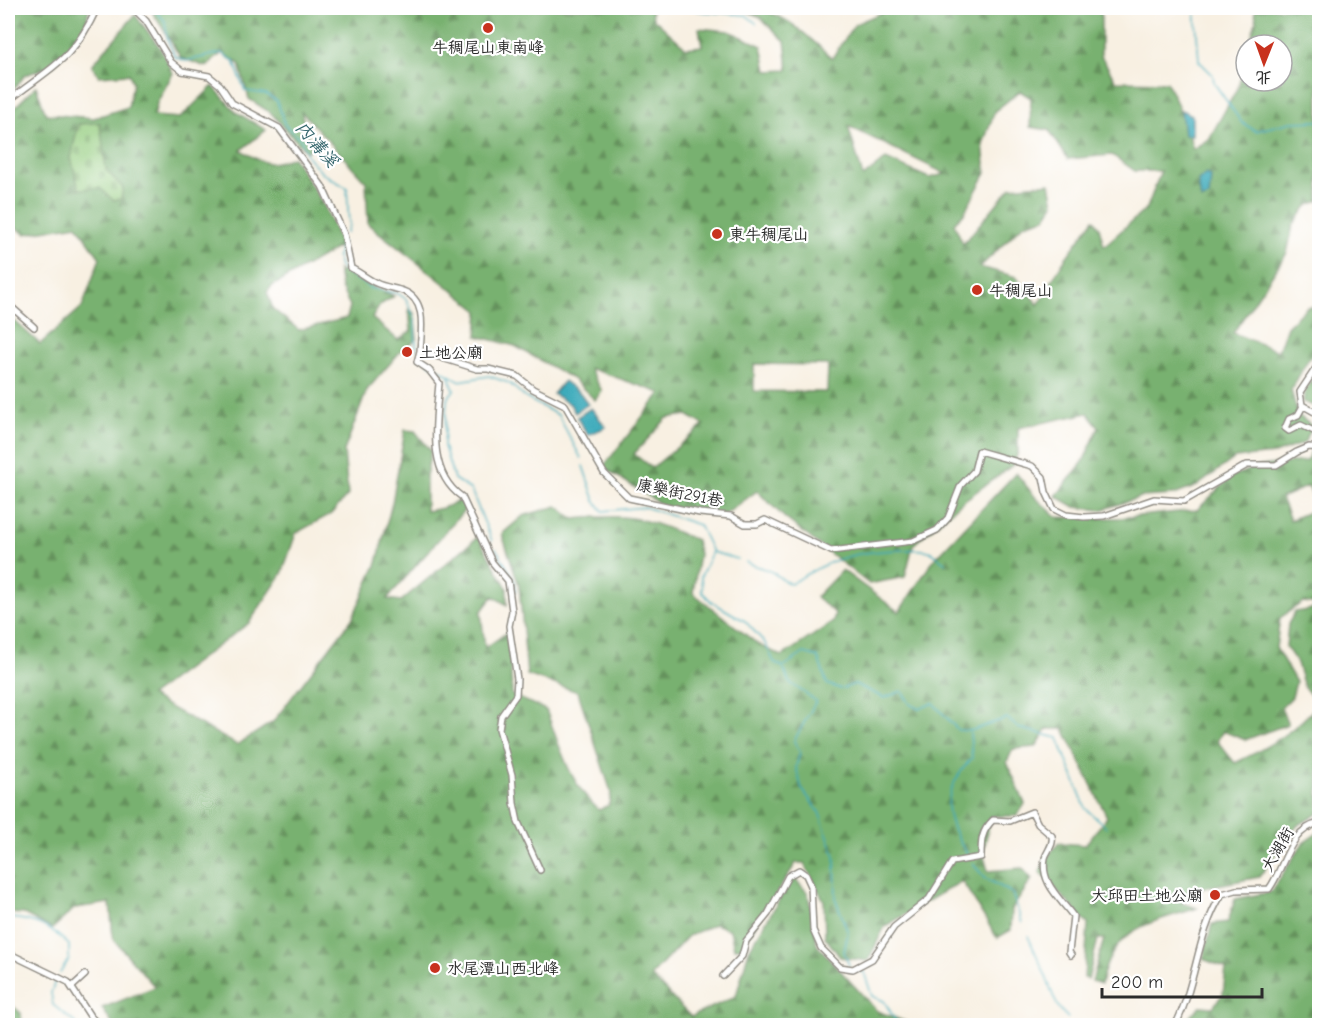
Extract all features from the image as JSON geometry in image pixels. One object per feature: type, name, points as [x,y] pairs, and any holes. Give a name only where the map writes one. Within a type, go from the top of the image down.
[{"type":"street","points":[[8,101],[67,57],[90,25],[97,8]]},
{"type":"street","points":[[133,8],[146,21],[171,62],[182,71],[209,76],[220,85],[231,103],[279,128],[322,186],[344,234],[351,268],[373,282],[405,292],[414,299],[421,314],[423,326],[417,362],[429,370],[439,383],[435,441],[444,478],[453,491],[462,497],[492,562],[508,581],[512,611],[509,626],[517,680],[516,695],[501,716],[499,729],[512,775],[514,803],[519,822],[540,870]]},
{"type":"street","points":[[8,304],[34,327]]},
{"type":"street","name":"康樂街291巷","points":[[420,351],[477,369],[488,369],[517,376],[533,389],[565,405],[604,473],[629,498],[700,513],[731,516],[745,524],[757,524],[765,520],[831,551],[913,541],[937,530],[954,507],[961,485],[974,471],[979,451],[1032,466],[1043,477],[1046,492],[1054,509],[1066,515],[1084,517],[1104,516],[1154,500],[1184,501],[1247,465],[1276,465],[1309,447],[1320,448]]},
{"type":"street","points":[[1320,362],[1300,392],[1303,406],[1299,415],[1289,419],[1285,428],[1289,431],[1301,425],[1320,434]]},
{"type":"street","points":[[1303,406],[1320,415]]},
{"type":"street","points":[[723,976],[742,956],[746,940],[768,914],[788,876],[799,870],[806,875],[810,886],[813,930],[822,948],[840,967],[852,969],[872,959],[894,927],[929,899],[952,862],[981,857],[981,838],[993,820],[1010,821],[1032,812],[1038,824],[1052,836],[1053,843],[1046,857],[1047,883],[1073,916],[1071,955]]},
{"type":"street","name":"大湖街","points":[[1175,1026],[1187,1002],[1208,918],[1222,894],[1236,890],[1269,889],[1297,837],[1304,829],[1320,823]]},
{"type":"street","points":[[8,953],[73,986],[90,1016],[100,1026]]},
{"type":"street","points":[[73,986],[85,975]]},
{"type":"green space","points":[[8,8],[89,8],[86,24],[53,66],[25,75],[8,97]]},
{"type":"green space","points":[[150,8],[651,8],[653,18],[686,48],[702,46],[699,28],[729,31],[762,46],[767,71],[788,70],[785,41],[760,17],[740,8],[755,9],[780,17],[801,30],[832,58],[855,24],[892,8],[1101,8],[1101,56],[1116,81],[1167,82],[1185,121],[1193,149],[1209,139],[1235,93],[1294,93],[1294,33],[1252,33],[1256,21],[1255,8],[1319,8],[1319,201],[1307,206],[1293,225],[1287,253],[1233,333],[1278,351],[1287,326],[1307,307],[1319,306],[1319,352],[1309,358],[1291,390],[1298,415],[1313,427],[1304,443],[1274,454],[1235,458],[1197,486],[1174,495],[1141,497],[1101,510],[1075,507],[1056,496],[1083,462],[1099,427],[1088,413],[1018,428],[1018,452],[1013,465],[962,502],[913,545],[905,577],[869,584],[785,518],[757,491],[723,516],[665,507],[603,467],[661,393],[589,368],[602,391],[595,400],[573,379],[515,346],[477,336],[479,311],[368,224],[366,182],[301,111],[311,148],[306,152],[271,113],[249,99],[239,64],[222,53],[206,67],[181,58]],"holes":[[[1020,91],[1031,98],[1030,127],[1049,130],[1068,159],[1112,155],[1135,171],[1161,171],[1147,208],[1104,246],[1099,227],[1094,219],[1063,262],[1038,305],[1016,277],[980,267],[1024,224],[1045,218],[1054,204],[1050,183],[1011,187],[963,244],[954,223],[964,213],[986,173],[983,144],[995,111]],[[848,126],[944,173],[945,174],[929,178],[886,159],[863,177]],[[754,364],[828,365],[827,392],[754,391]],[[687,415],[704,425],[652,468],[634,454],[667,418]]]},
{"type":"green space","points":[[135,15],[159,46],[173,73],[157,103],[154,116],[180,118],[213,86],[236,112],[266,130],[241,150],[261,161],[272,163],[293,157],[324,205],[341,246],[272,286],[267,292],[273,309],[299,330],[347,318],[350,306],[341,288],[338,270],[394,296],[380,305],[372,318],[398,340],[411,331],[409,309],[414,313],[417,339],[400,352],[367,390],[344,451],[348,495],[331,514],[296,533],[282,574],[249,623],[150,696],[237,745],[273,722],[352,619],[377,563],[392,503],[405,430],[415,431],[431,451],[426,476],[426,511],[443,508],[460,500],[466,508],[387,599],[401,601],[478,537],[507,588],[507,605],[493,596],[481,612],[485,648],[509,631],[512,695],[546,710],[573,776],[589,800],[599,810],[609,805],[611,792],[578,692],[527,675],[519,585],[502,534],[523,516],[557,506],[574,519],[624,517],[637,519],[696,540],[699,554],[693,593],[759,645],[782,656],[833,622],[835,613],[816,597],[842,570],[899,612],[932,562],[1016,473],[1036,498],[1057,517],[1119,518],[1197,510],[1232,476],[1261,466],[1306,461],[1319,439],[1319,604],[1303,602],[1280,618],[1276,648],[1296,682],[1292,697],[1281,708],[1288,724],[1245,740],[1223,731],[1217,741],[1235,763],[1280,738],[1318,704],[1304,687],[1297,663],[1286,647],[1288,624],[1295,612],[1319,608],[1319,813],[1297,826],[1259,877],[1197,889],[1181,903],[1197,908],[1163,918],[1136,930],[1124,939],[1114,950],[1101,984],[1092,981],[1104,939],[1098,939],[1088,979],[1084,978],[1088,924],[1040,872],[1046,858],[1059,843],[1085,845],[1107,817],[1064,729],[1047,729],[1036,747],[1013,749],[1007,762],[1025,804],[1017,816],[991,816],[983,853],[988,871],[1022,868],[1032,879],[1012,909],[1011,930],[997,938],[962,881],[885,926],[868,961],[840,957],[825,937],[824,901],[804,863],[796,863],[741,948],[734,948],[730,930],[715,924],[688,936],[651,976],[691,1017],[736,996],[749,950],[793,877],[808,893],[817,945],[877,1011],[914,1025],[113,1025],[102,1008],[155,987],[113,939],[110,903],[75,908],[52,929],[24,914],[8,913],[8,315],[40,344],[82,307],[100,258],[77,225],[25,234],[8,222],[8,114],[36,86],[46,114],[94,118],[128,107],[133,83],[129,74],[99,76],[92,65]],"holes":[[[1308,486],[1318,508],[1290,520],[1281,498]]]},
{"type":"green space","points":[[100,123],[106,170],[123,188],[121,199],[113,200],[100,188],[79,189],[71,158],[78,124]]},
{"type":"green space","points":[[1319,369],[1319,408],[1303,402],[1305,390]]},
{"type":"green space","points":[[1319,832],[1319,1025],[1182,1025],[1200,1006],[1213,1007],[1223,994],[1226,968],[1203,959],[1212,924],[1228,922],[1235,899],[1271,892],[1303,843]]},
{"type":"green space","points":[[8,1002],[21,1013],[22,1025],[8,1025]]},
{"type":"water","points":[[1181,110],[1192,115],[1192,135],[1184,135]]},
{"type":"water","points":[[1206,174],[1211,177],[1209,197],[1201,200],[1198,181]]},
{"type":"water","points":[[564,381],[581,394],[588,404],[575,413],[570,404],[553,394]]},
{"type":"water","points":[[591,408],[606,427],[588,435],[577,417]]},
{"type":"waterway","name":"內溝溪","points":[[153,8],[165,21],[167,39],[175,57],[186,61],[221,53],[234,61],[245,91],[266,94],[277,101],[285,125],[301,140],[308,157],[322,173],[347,188],[349,225],[346,233]]},
{"type":"waterway","points":[[664,8],[671,10],[676,8]]},
{"type":"waterway","points":[[694,8],[698,11],[746,15],[756,23]]},
{"type":"waterway","points":[[1195,8],[1199,61],[1213,75],[1214,83],[1242,123],[1256,131],[1291,122],[1320,121]]},
{"type":"waterway","name":"內溝溪","points":[[342,242],[337,256],[340,267],[369,288],[397,293],[406,299],[415,319],[416,350]]},
{"type":"waterway","name":"內溝溪","points":[[423,357],[430,364],[459,381],[489,376],[509,383],[526,398],[558,415],[581,458]]},
{"type":"waterway","points":[[449,377],[454,390],[447,399],[444,446],[454,479],[471,490],[492,541]]},
{"type":"waterway","name":"內溝溪","points":[[583,466],[595,501],[603,511],[645,507],[699,525],[712,552],[701,576],[702,592],[712,602],[745,621],[765,643],[774,662],[783,667],[804,653],[818,657],[827,684],[841,689],[855,684],[884,698],[902,691],[910,704],[919,709],[933,703],[958,730],[970,731],[1007,718],[1018,728],[1058,738],[1086,809],[1106,827]]},
{"type":"waterway","points":[[496,549],[513,577],[516,591]]},
{"type":"waterway","points":[[746,562],[770,571],[791,584],[831,562],[871,552],[925,550],[946,563]]},
{"type":"waterway","points":[[712,552],[737,559]]},
{"type":"waterway","points":[[784,669],[789,682],[816,701],[794,741],[800,752],[796,767],[802,789],[819,812],[835,856],[836,900],[848,933],[844,952],[849,965]]},
{"type":"waterway","name":"內溝溪","points":[[968,855],[953,829],[948,805],[954,783],[972,758],[970,732]]},
{"type":"waterway","name":"內溝溪","points":[[973,864],[985,878],[1012,893],[1022,923]]},
{"type":"waterway","points":[[8,918],[41,925],[69,945],[69,959],[60,973]]},
{"type":"waterway","name":"內溝溪","points":[[1028,936],[1056,1002],[1068,1018]]},
{"type":"waterway","points":[[856,970],[864,972],[872,996],[884,1001],[899,1026]]},
{"type":"waterway","points":[[55,981],[51,993],[53,1005],[79,1026]]},
{"type":"place","name":"牛稠尾山東南峰","points":[[488,28]]},
{"type":"place","name":"東牛稠尾山","points":[[717,234]]},
{"type":"place","name":"牛稠尾山","points":[[977,290]]},
{"type":"place","name":"土地公廟","points":[[407,352]]},
{"type":"place","name":"大邱田土地公廟","points":[[1215,895]]},
{"type":"place","name":"水尾潭山西北峰","points":[[435,968]]}]
